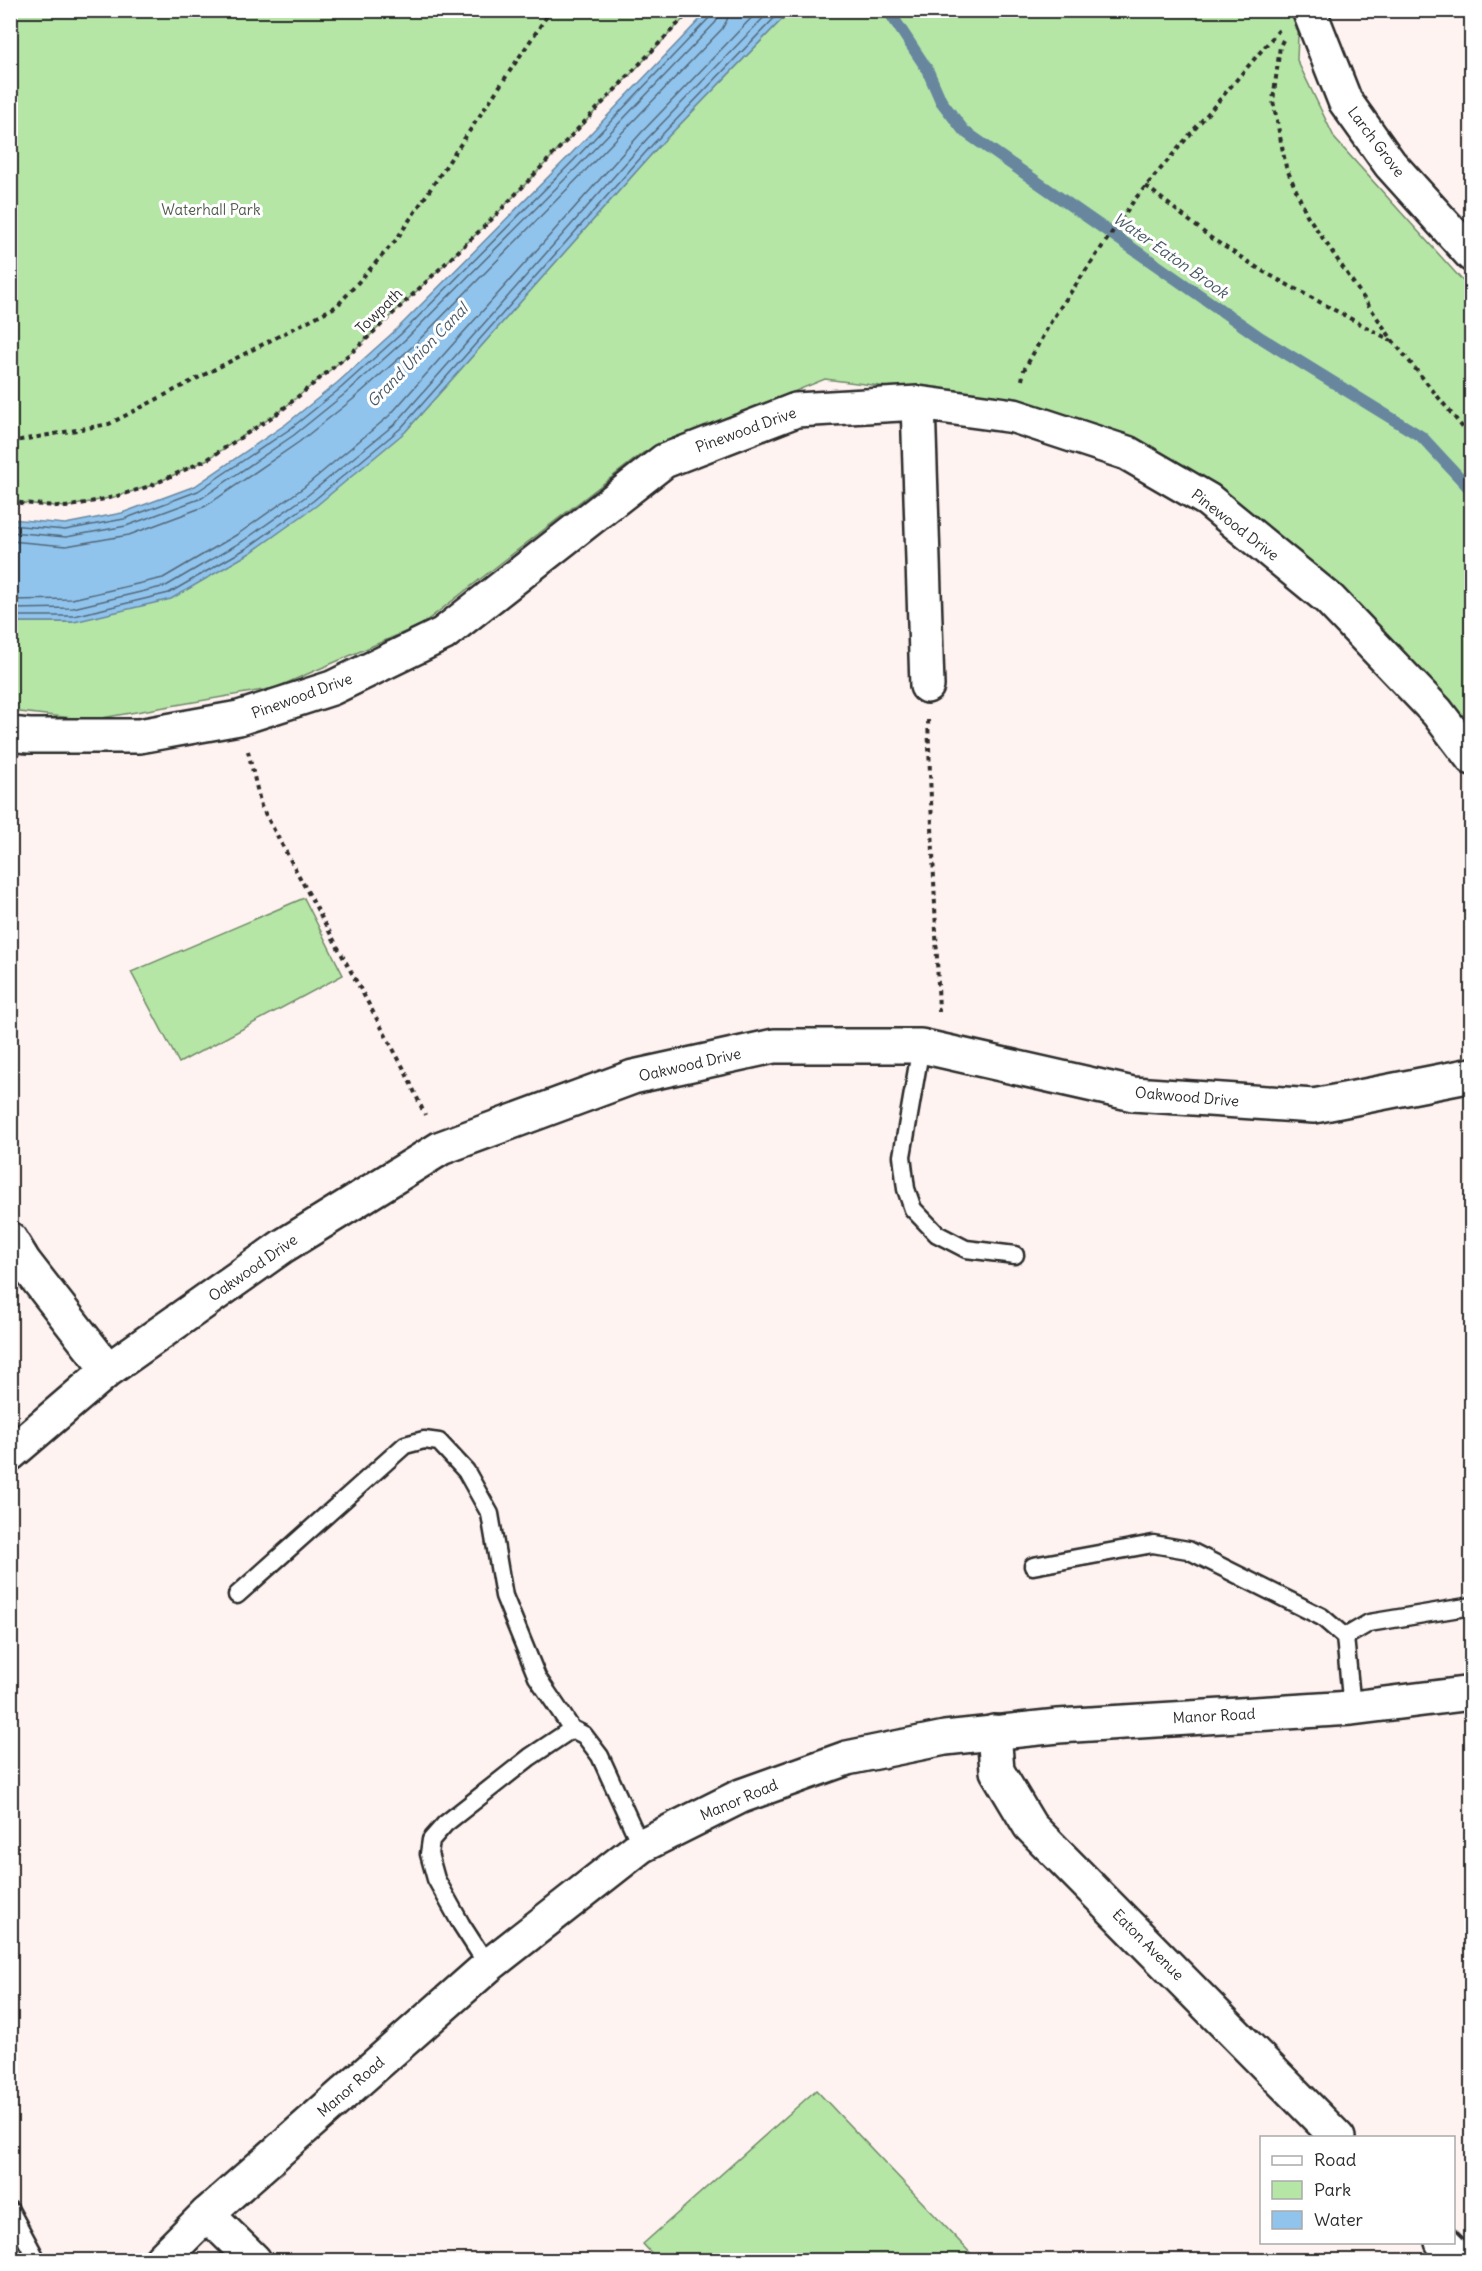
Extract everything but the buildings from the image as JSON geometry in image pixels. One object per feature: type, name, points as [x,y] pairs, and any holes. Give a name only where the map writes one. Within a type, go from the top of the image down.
[{"type":"street","name":"Larch Grove","points":[[1309,10],[1346,101],[1390,164],[1472,255]]},
{"type":"street","name":"Pinewood Drive","points":[[10,734],[139,736],[239,718],[332,688],[443,634],[664,461],[796,410],[918,403],[1014,416],[1127,453],[1209,500],[1329,599],[1437,712],[1472,758]]},
{"type":"street","points":[[918,403],[927,686]]},
{"type":"street","name":"Oakwood Drive","points":[[10,1454],[108,1370],[283,1246],[441,1148],[633,1077],[774,1046],[921,1046],[1133,1094],[1314,1106],[1472,1075]]},
{"type":"street","points":[[10,1239],[24,1262],[108,1370]]},
{"type":"street","name":"Manor Road","points":[[161,2260],[207,2214],[488,1966],[640,1846],[741,1796],[847,1758],[945,1737],[1058,1726],[1352,1708],[1472,1693]]},
{"type":"street","name":"Eaton Avenue","points":[[994,1732],[998,1771],[1030,1826],[1336,2136]]},
{"type":"street","points":[[207,2214],[254,2260]]},
{"type":"street","points":[[1444,2244],[1460,2260]]},
{"type":"lane","points":[[921,1046],[902,1156],[906,1189],[913,1209],[937,1234],[966,1248],[1015,1255]]},
{"type":"lane","points":[[237,1595],[405,1444],[424,1440],[440,1442],[466,1471],[490,1514],[504,1596],[537,1677],[572,1729],[584,1735],[600,1756],[640,1846]]},
{"type":"lane","points":[[1033,1566],[1153,1544],[1188,1551],[1322,1617],[1345,1637],[1352,1708]]},
{"type":"lane","points":[[1345,1637],[1369,1623],[1472,1606]]},
{"type":"lane","points":[[488,1966],[436,1879],[429,1854],[431,1840],[445,1824],[530,1757],[572,1729]]},
{"type":"lane","points":[[10,2210],[37,2260]]},
{"type":"path","points":[[10,442],[109,424],[337,306],[396,240],[551,10]]},
{"type":"path","name":"Towpath","points":[[10,502],[66,507],[114,497],[150,486],[208,459],[278,413],[358,346],[491,220],[691,10]]},
{"type":"path","points":[[1014,416],[1024,370],[1053,318],[1135,199],[1281,28]]},
{"type":"path","points":[[1284,37],[1280,46],[1273,101],[1286,167],[1307,215],[1393,341],[1472,440]]},
{"type":"path","points":[[1146,186],[1211,238],[1264,272],[1393,341]]},
{"type":"path","points":[[921,1046],[939,1019],[927,686]]},
{"type":"path","points":[[239,718],[261,806],[404,1068],[441,1148]]},
{"type":"green space","name":"Waterhall Park","points":[[10,11],[691,11],[491,220],[358,347],[278,413],[208,459],[150,486],[114,497],[66,507],[11,502]]},
{"type":"green space","points":[[790,11],[1299,11],[1297,60],[1335,139],[1471,290],[1471,730],[1333,582],[1006,402],[825,379],[643,453],[421,625],[275,688],[90,720],[11,711],[11,622],[74,622],[405,432],[657,148]]},
{"type":"green space","points":[[304,898],[343,975],[179,1063],[131,972]]},
{"type":"green space","points":[[816,2090],[977,2260],[658,2260],[643,2244]]},
{"type":"water","name":"Grand Union Canal","points":[[708,11],[790,11],[657,148],[405,432],[316,506],[250,553],[171,599],[74,622],[11,622],[11,519],[65,524],[122,513],[195,486],[286,424],[337,383],[397,329],[569,156]]},
{"type":"waterway","name":"Water Eaton Brook","points":[[888,10],[927,69],[941,101],[964,131],[1258,336],[1422,437],[1472,491]]}]
